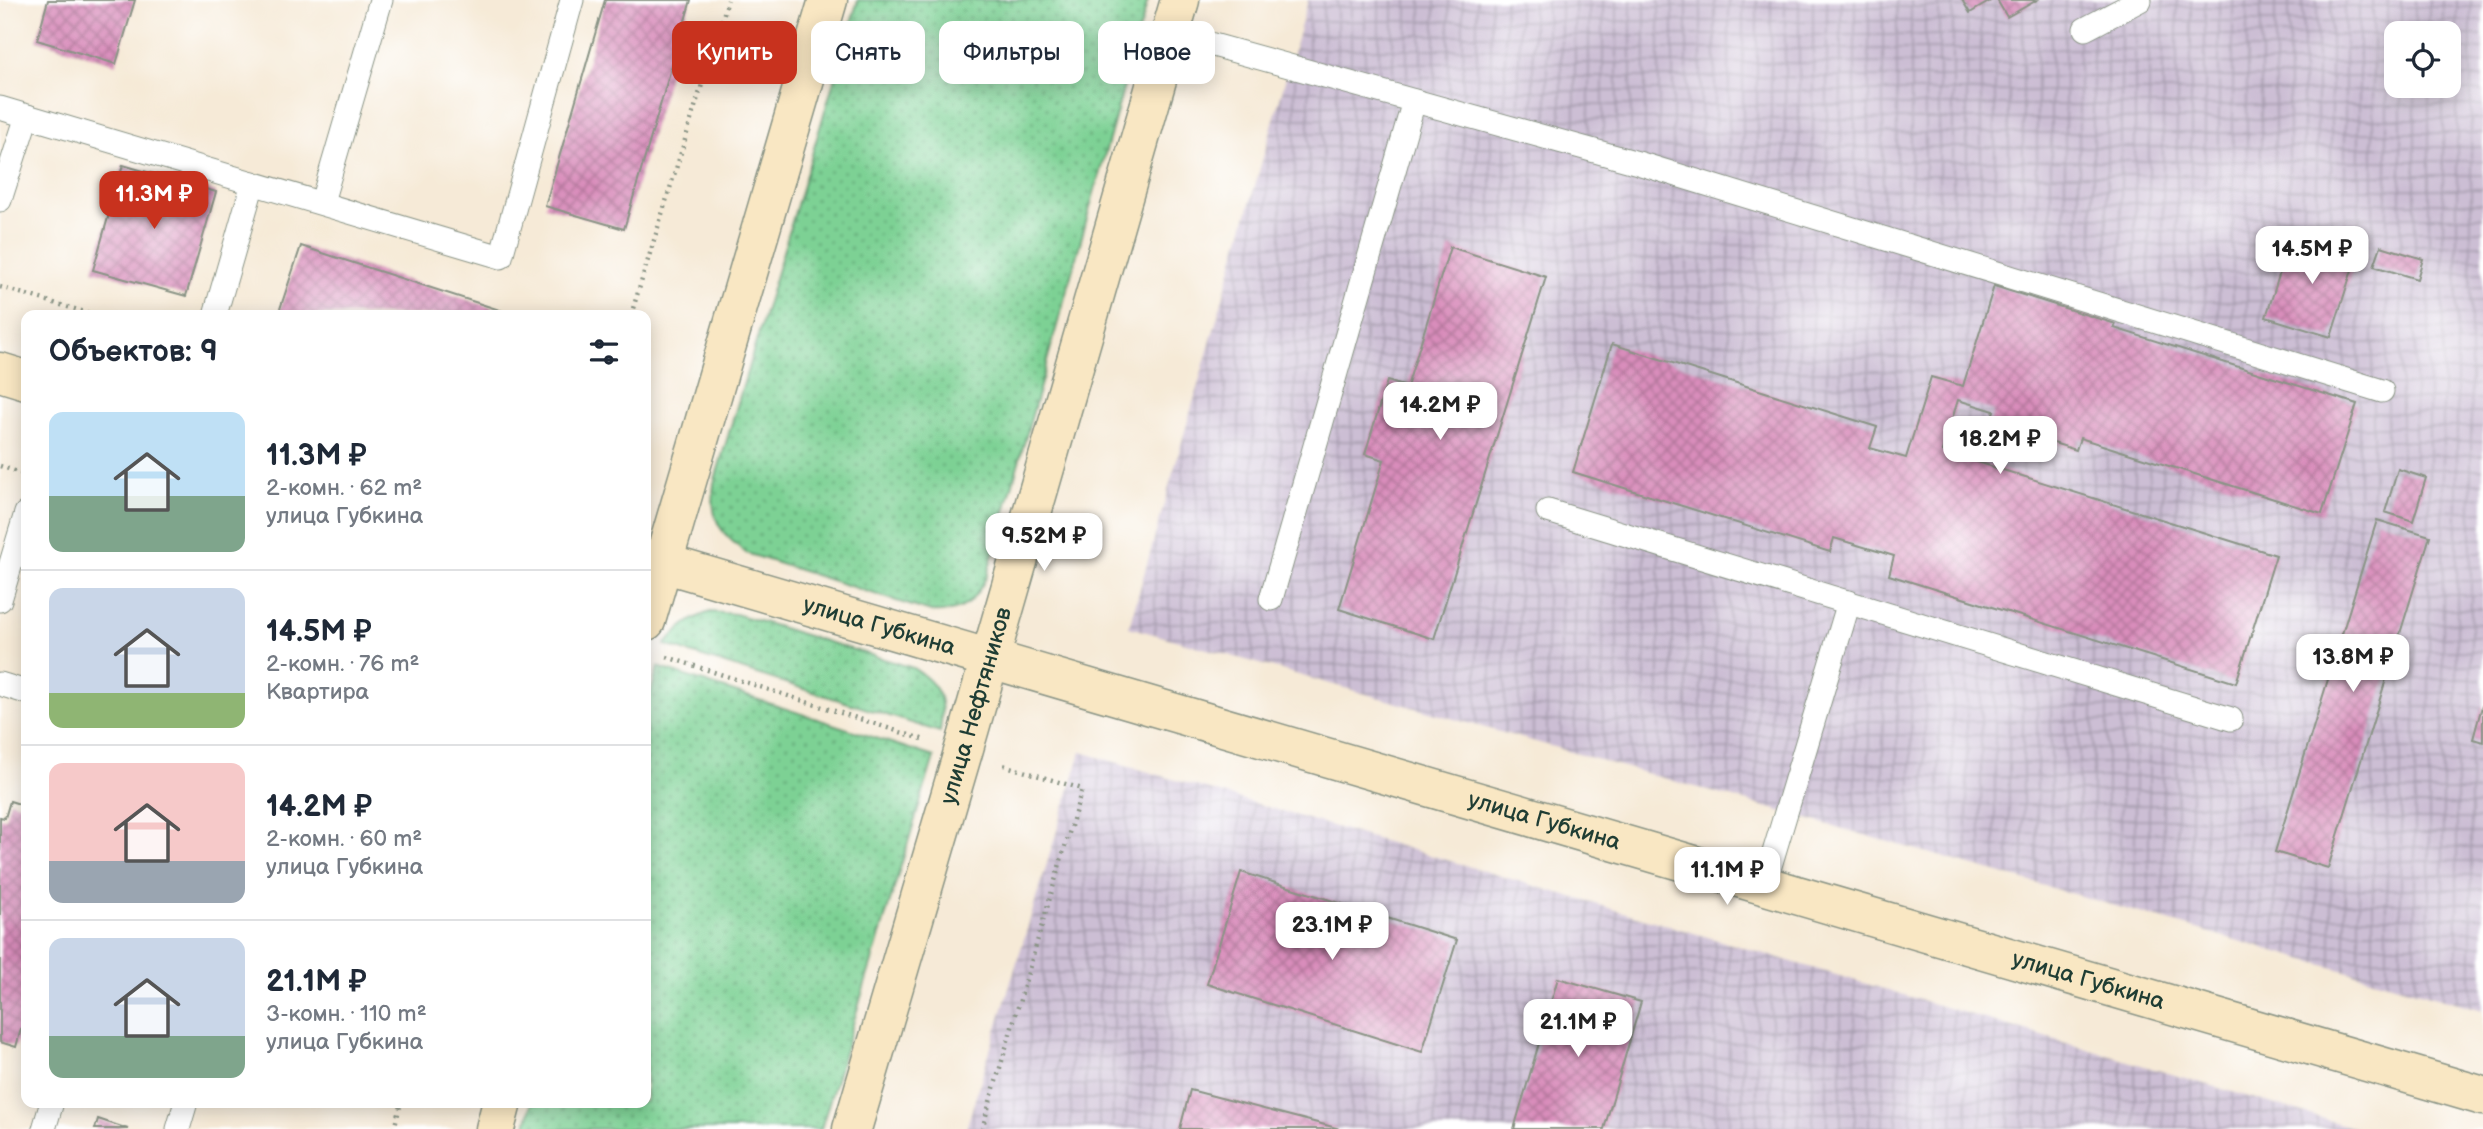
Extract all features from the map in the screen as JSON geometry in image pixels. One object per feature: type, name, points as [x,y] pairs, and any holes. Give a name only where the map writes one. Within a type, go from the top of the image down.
[{"type":"main road","points":[[651,588],[655,561],[828,0]]},
{"type":"main road","name":"улица Нефтяников","points":[[852,1129],[1175,16]]},
{"type":"main road","points":[[0,372],[21,378]]},
{"type":"main road","name":"улица Губкина","points":[[655,561],[2483,1096]]},
{"type":"main road","points":[[495,1129],[500,1108]]},
{"type":"lane","points":[[322,202],[381,0]]},
{"type":"lane","points":[[0,108],[501,257],[572,0]]},
{"type":"lane","points":[[2085,29],[2140,0]]},
{"type":"lane","points":[[1175,16],[1414,101],[1638,163],[2382,391]]},
{"type":"lane","points":[[1270,599],[1414,101]]},
{"type":"lane","points":[[0,200],[27,116]]},
{"type":"lane","points":[[216,310],[253,183]]},
{"type":"lane","points":[[1548,511],[2231,719]]},
{"type":"lane","points":[[0,600],[21,530]]},
{"type":"lane","points":[[1764,886],[1849,602]]},
{"type":"lane","points":[[0,684],[21,690]]},
{"type":"lane","points":[[44,1129],[50,1108]]},
{"type":"lane","points":[[178,1129],[184,1108]]},
{"type":"path","points":[[633,310],[728,0]]},
{"type":"path","points":[[0,287],[78,310]]},
{"type":"path","points":[[0,466],[21,473]]},
{"type":"path","points":[[394,1129],[399,1108]]},
{"type":"shaded area","points":[[1308,0],[2483,0],[2483,1010],[1129,627]]},
{"type":"shaded area","points":[[1081,752],[2358,1129],[966,1129]]},
{"type":"green space","points":[[858,0],[1148,0],[1142,21],[1098,21],[1098,84],[1125,84],[987,576],[972,600],[951,611],[931,612],[746,553],[729,538],[718,523],[713,506],[714,483],[833,84],[925,84],[925,21],[852,21]]},
{"type":"green space","points":[[710,612],[736,614],[913,668],[930,681],[939,694],[942,711],[940,732],[665,645],[685,625]]},
{"type":"green space","points":[[658,667],[934,757],[821,1129],[525,1129],[531,1108],[651,1108],[651,692]]},
{"type":"building","points":[[48,0],[135,0],[116,64],[37,40]]},
{"type":"building","points":[[605,0],[691,0],[685,21],[672,21],[672,65],[624,229],[545,206]]},
{"type":"building","points":[[1962,0],[1992,0],[1970,13]]},
{"type":"building","points":[[1997,0],[2037,0],[2007,17]]},
{"type":"building","points":[[123,165],[216,192],[186,296],[93,270]]},
{"type":"building","points":[[2292,234],[2357,254],[2331,337],[2266,317]]},
{"type":"building","points":[[301,246],[500,310],[280,310]]},
{"type":"building","points":[[2381,246],[2423,259],[2417,279],[2374,266]]},
{"type":"building","points":[[1450,247],[1546,277],[1434,639],[1339,609],[1384,460],[1365,454],[1387,381],[1407,387]]},
{"type":"building","points":[[1994,286],[2116,324],[2114,328],[2357,404],[2322,514],[2080,438],[2076,450],[1990,423],[1994,411],[1958,400],[1942,451],[2276,555],[2236,683],[1889,575],[1894,556],[1834,538],[1830,552],[1573,472],[1612,344],[1877,427],[1870,448],[1906,458],[1931,377],[1963,386]]},
{"type":"building","points":[[2398,469],[2426,478],[2413,521],[2385,512]]},
{"type":"building","points":[[2377,520],[2430,536],[2328,868],[2275,852]]},
{"type":"building","points":[[2483,706],[2483,742],[2473,739]]},
{"type":"building","points":[[10,801],[21,804],[21,1029],[16,1047],[0,1042],[0,817],[5,818]]},
{"type":"building","points":[[1241,872],[1457,940],[1422,1052],[1207,984]]},
{"type":"building","points":[[1558,978],[1641,1002],[1604,1129],[1514,1129]]},
{"type":"building","points":[[1190,1090],[1337,1128],[1180,1129]]},
{"type":"building","points":[[98,1119],[128,1129],[95,1129]]}]
